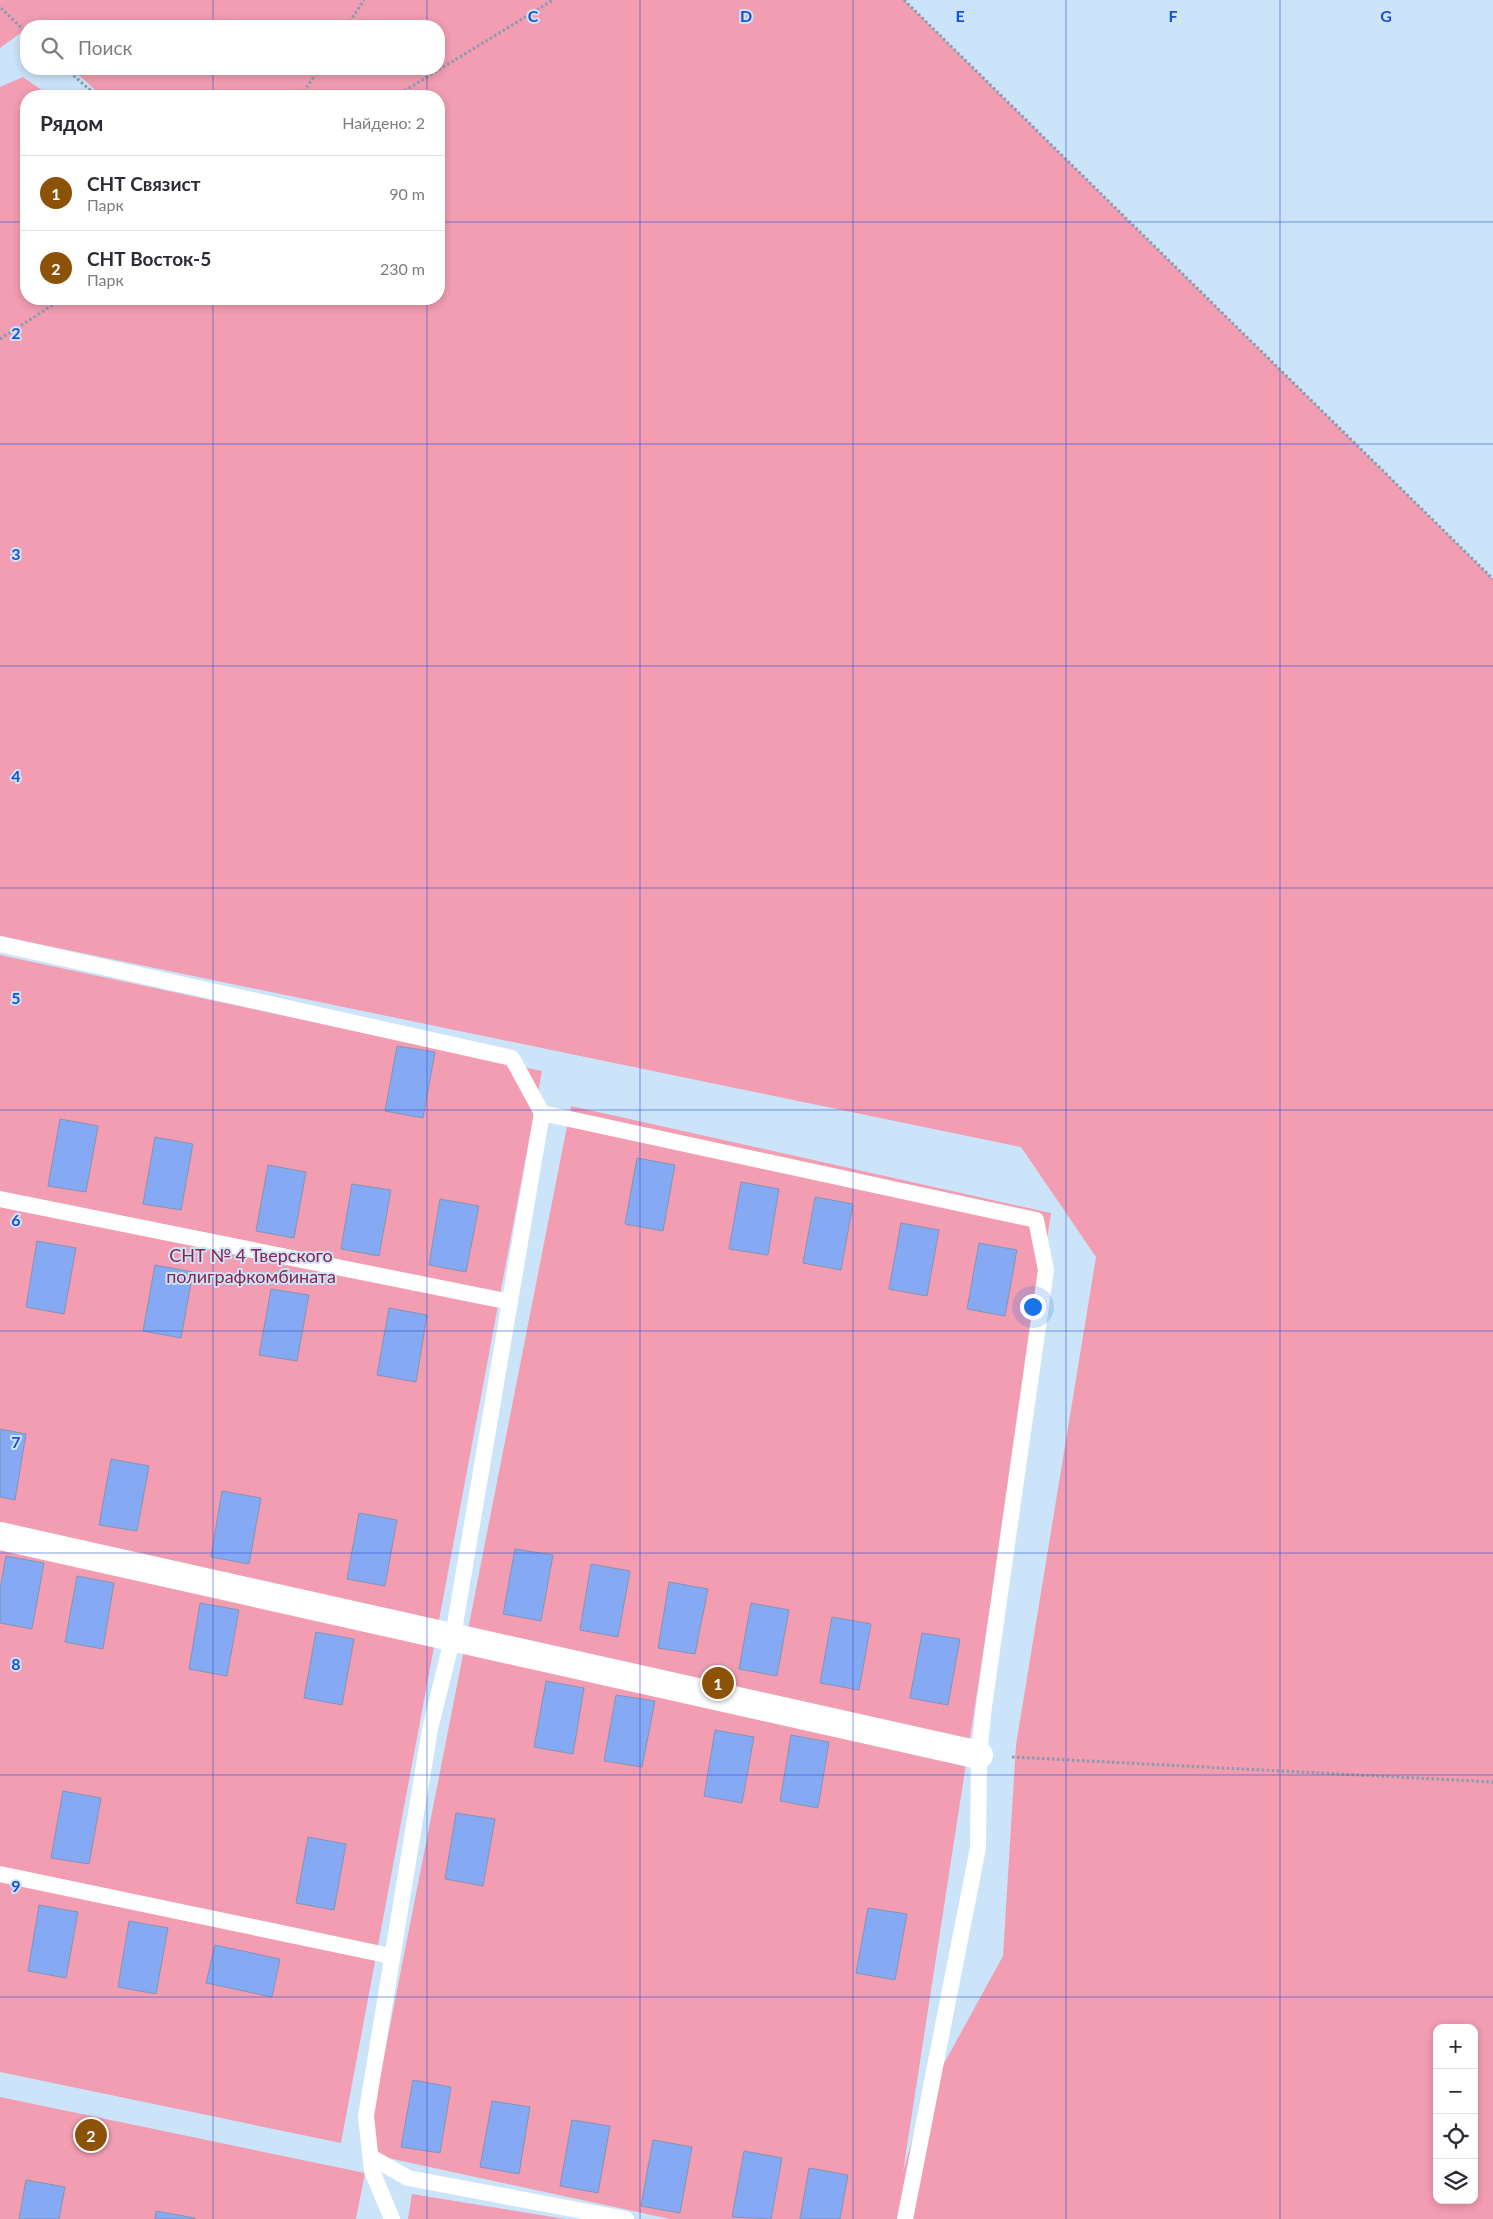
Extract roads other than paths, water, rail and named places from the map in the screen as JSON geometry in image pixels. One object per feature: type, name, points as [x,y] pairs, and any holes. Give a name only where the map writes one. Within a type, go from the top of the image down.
[{"type":"street","points":[[0,1536],[453,1636],[979,1756]]},
{"type":"lane","points":[[0,944],[512,1058],[542,1113],[453,1636],[430,1729],[366,2116],[372,2170],[392,2219]]},
{"type":"lane","points":[[542,1113],[1036,1220],[1046,1270],[984,1706],[979,1756],[978,1848],[905,2219]]},
{"type":"lane","points":[[0,1199],[510,1302]]},
{"type":"lane","points":[[0,1874],[391,1956]]},
{"type":"lane","points":[[371,2157],[408,2178],[626,2219]]},
{"type":"place","name":"СНТ Связист","points":[[718,1683]]},
{"type":"place","name":"СНТ Восток-5","points":[[91,2135]]},
{"type":"park label","name":"СНТ № 4 Тверского полиграфкомбината","points":[[251,1265]]}]
